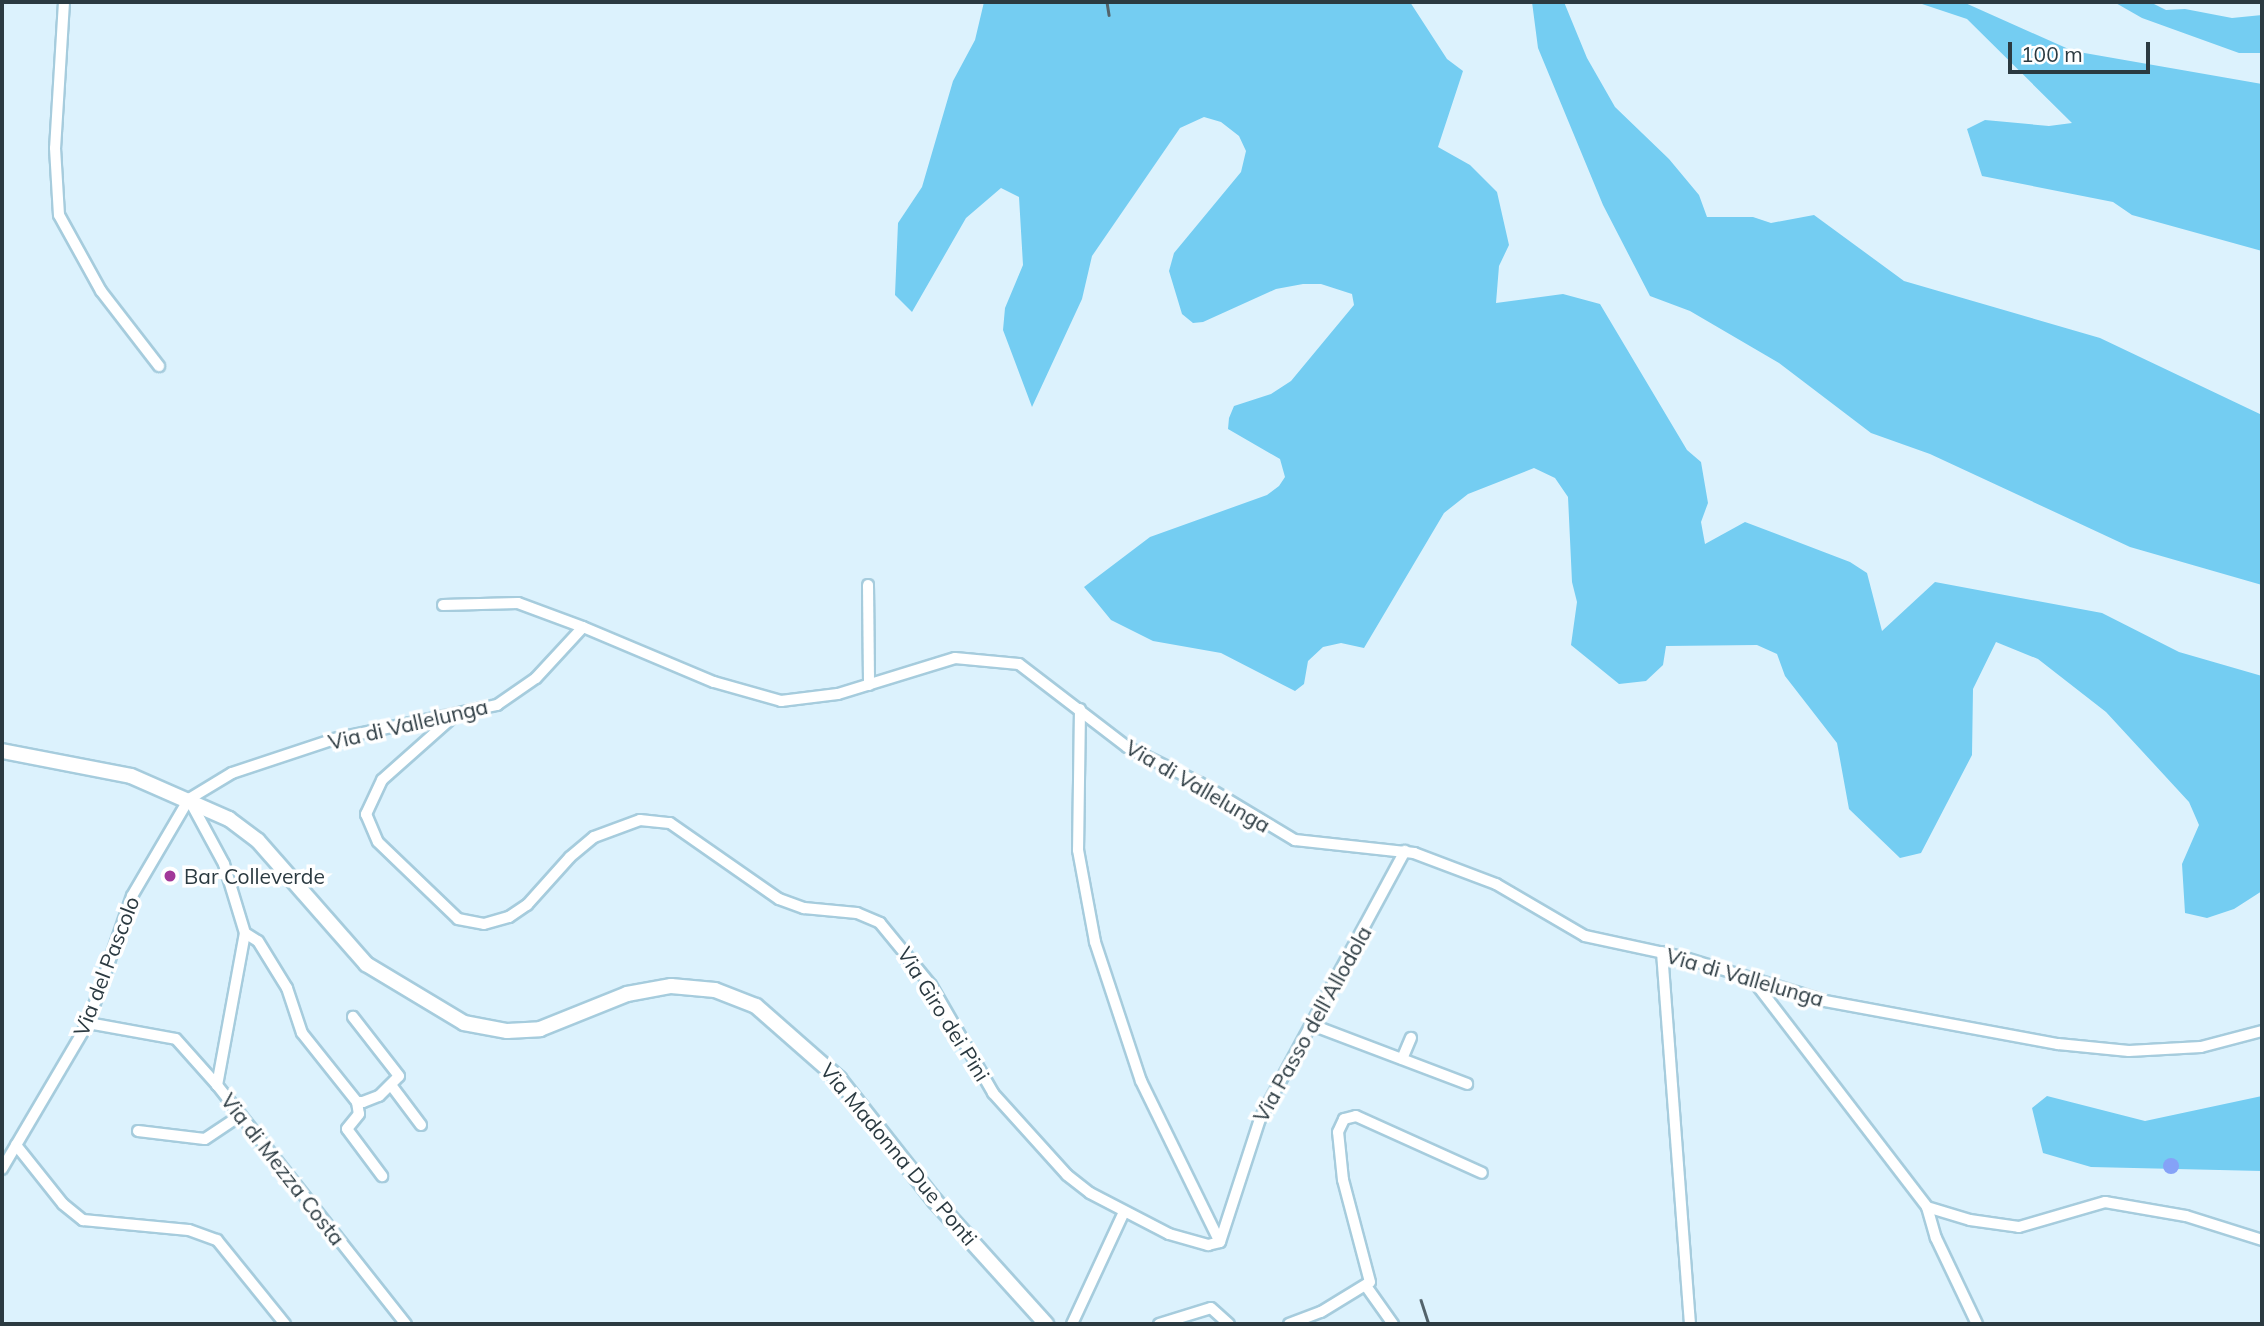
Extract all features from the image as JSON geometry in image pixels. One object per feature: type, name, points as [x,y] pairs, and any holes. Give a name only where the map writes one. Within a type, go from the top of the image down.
[{"type":"main road","name":"Via Madonna Due Ponti","points":[[2,751],[117,773],[189,799],[229,819],[258,841],[366,964],[464,1023],[507,1031],[540,1029],[627,994],[671,986],[715,990],[756,1006],[839,1079],[935,1201],[1046,1324]]},
{"type":"street","points":[[64,2],[55,148],[58,211],[95,281],[159,366]]},
{"type":"street","points":[[868,585],[869,685]]},
{"type":"street","points":[[443,605],[518,603],[583,627]]},
{"type":"street","name":"Via di Vallelunga","points":[[189,799],[232,773],[309,747],[372,730],[478,712],[513,696],[583,627],[761,697],[807,701],[869,685],[938,662],[989,658],[1027,667],[1127,747],[1200,783],[1295,840],[1405,850],[1496,884],[1580,934],[1662,952],[1837,1004],[2081,1047],[2185,1049],[2262,1031]]},
{"type":"street","points":[[1080,709],[1078,850],[1092,932],[1141,1081],[1220,1242]]},
{"type":"street","name":"Via Giro dei Pini","points":[[454,716],[382,780],[366,814],[378,842],[454,916],[480,924],[504,919],[527,905],[570,857],[594,837],[640,820],[670,823],[749,882],[784,901],[857,913],[880,923],[931,985],[993,1093],[1067,1175],[1124,1212],[1177,1237],[1208,1245],[1220,1242]]},
{"type":"street","name":"Via di Mezza Costa","points":[[189,799],[220,855],[244,933],[217,1085],[406,1324]]},
{"type":"street","name":"Via del Pascolo","points":[[2,1169],[88,1023],[129,904],[189,799]]},
{"type":"street","name":"Via Passo dell'Allodola","points":[[1220,1242],[1256,1127],[1405,850]]},
{"type":"street","points":[[244,933],[258,941],[287,988],[298,1028],[357,1102],[359,1114],[347,1129],[382,1176]]},
{"type":"street","points":[[1662,952],[1690,1324]]},
{"type":"street","points":[[1752,979],[1927,1207],[1936,1237],[1977,1324]]},
{"type":"street","points":[[353,1017],[398,1073],[391,1085],[375,1098],[357,1102]]},
{"type":"street","points":[[88,1023],[176,1039],[217,1085]]},
{"type":"street","points":[[1312,1025],[1467,1084]]},
{"type":"street","points":[[1402,1059],[1411,1038]]},
{"type":"street","points":[[391,1085],[421,1125]]},
{"type":"street","points":[[138,1130],[205,1139],[241,1115]]},
{"type":"street","points":[[1289,1324],[1367,1286],[1370,1277],[1353,1230],[1343,1180],[1338,1132],[1344,1119],[1356,1116],[1482,1173]]},
{"type":"street","points":[[16,1145],[79,1219],[189,1230],[217,1240],[285,1324]]},
{"type":"street","points":[[1927,1207],[1976,1221],[2019,1227],[2105,1202],[2186,1216],[2262,1240]]},
{"type":"street","points":[[1072,1324],[1124,1212]]},
{"type":"street","points":[[1367,1286],[1393,1324]]},
{"type":"street","points":[[1159,1324],[1207,1309],[1217,1310],[1227,1322],[1239,1324]]},
{"type":"shaded area","points":[[984,2],[1410,2],[1447,59],[1463,71],[1438,147],[1470,165],[1497,192],[1509,245],[1499,266],[1496,303],[1563,294],[1600,304],[1687,450],[1701,462],[1708,503],[1701,522],[1705,544],[1745,522],[1850,562],[1867,573],[1882,631],[1935,582],[2102,613],[2179,652],[2262,676],[2262,891],[2234,909],[2207,918],[2185,913],[2182,864],[2199,825],[2189,802],[2106,712],[2038,659],[1996,642],[1973,689],[1972,755],[1921,853],[1900,858],[1849,809],[1837,743],[1785,676],[1777,654],[1757,645],[1666,646],[1663,665],[1646,681],[1619,684],[1571,645],[1577,602],[1572,582],[1568,497],[1555,478],[1534,468],[1468,494],[1444,513],[1364,648],[1341,643],[1323,647],[1308,661],[1304,684],[1295,691],[1221,653],[1153,641],[1111,620],[1084,587],[1150,537],[1267,495],[1279,486],[1285,477],[1280,459],[1228,429],[1229,418],[1234,406],[1271,394],[1291,381],[1354,305],[1352,294],[1321,284],[1303,284],[1276,289],[1203,322],[1193,323],[1182,314],[1169,271],[1174,253],[1241,172],[1246,151],[1239,136],[1221,122],[1204,117],[1180,128],[1092,256],[1082,299],[1032,407],[1003,330],[1005,308],[1023,265],[1019,197],[1001,188],[966,218],[912,312],[895,295],[898,223],[922,187],[953,81],[975,40]]},
{"type":"shaded area","points":[[1532,2],[1564,2],[1587,58],[1615,107],[1669,159],[1699,195],[1707,217],[1753,217],[1771,223],[1814,215],[1904,281],[2100,338],[2262,415],[2262,585],[2130,547],[1930,454],[1871,433],[1779,363],[1690,311],[1650,296],[1603,205],[1538,48]]},
{"type":"shaded area","points":[[1916,2],[1963,2],[2073,51],[2262,84],[2262,251],[2132,215],[2113,202],[1982,176],[1967,129],[1985,120],[2049,126],[2072,123],[1967,19]]},
{"type":"shaded area","points":[[2114,2],[2150,2],[2166,10],[2185,9],[2232,18],[2262,15],[2262,53],[2239,53],[2142,18]]},
{"type":"shaded area","points":[[2047,1096],[2145,1121],[2262,1096],[2262,1171],[2091,1167],[2043,1153],[2032,1108]]},
{"type":"shaded area","points":[[2171,1158],[2179,1166],[2171,1174],[2163,1166]]},
{"type":"railway","points":[[1107,2],[1109,15]]},
{"type":"railway","points":[[1421,1300],[1429,1324]]},
{"type":"place","name":"Bar Colleverde","points":[[170,876]]}]
